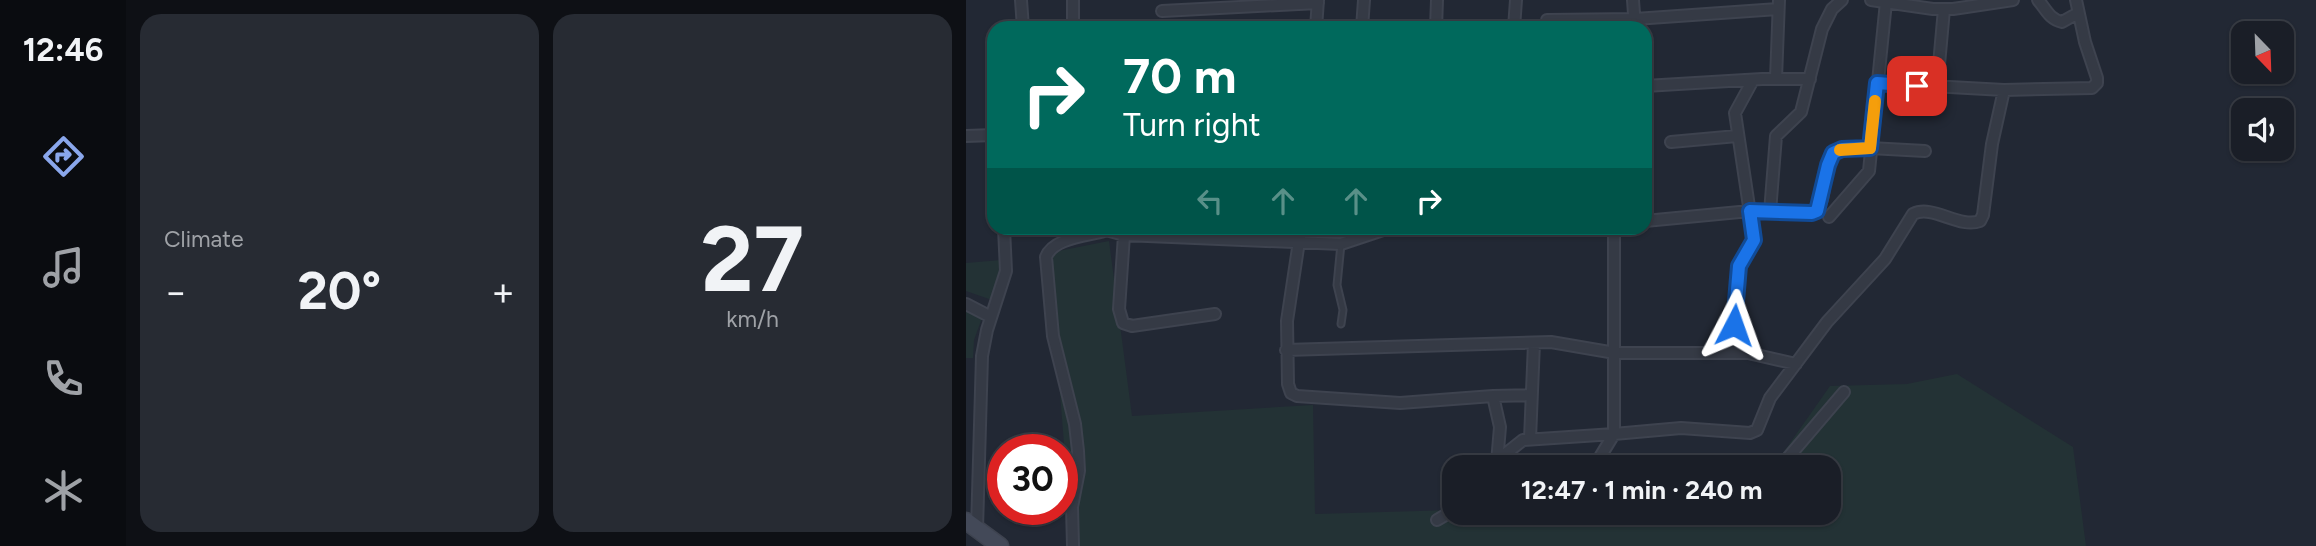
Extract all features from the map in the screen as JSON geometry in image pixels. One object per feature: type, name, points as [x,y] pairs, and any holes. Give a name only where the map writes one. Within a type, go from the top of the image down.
[{"type":"street","points":[[1021,0],[1022,21]]},
{"type":"street","points":[[1073,0],[1073,21]]},
{"type":"street","points":[[1362,21],[1364,0]]},
{"type":"street","points":[[1436,21],[1437,0]]},
{"type":"street","points":[[1514,21],[1516,0]]},
{"type":"street","points":[[1633,0],[1635,21]]},
{"type":"street","points":[[1770,212],[1776,136],[1801,112],[1826,18],[1842,0]]},
{"type":"street","points":[[1871,0],[1905,2],[1944,9],[2013,0]]},
{"type":"street","points":[[2038,0],[2052,19],[2057,21],[2062,22],[2078,13]]},
{"type":"street","points":[[1877,83],[2004,90],[2087,89],[2096,86],[2097,78],[2076,0]]},
{"type":"street","points":[[1163,11],[1318,2],[1316,21]]},
{"type":"street","points":[[1829,217],[1867,175],[1886,2]]},
{"type":"street","points":[[1650,21],[1778,4],[1776,79]]},
{"type":"street","points":[[1937,87],[1944,9]]},
{"type":"street","points":[[1547,20],[1576,21]]},
{"type":"street","points":[[1652,86],[1810,79]]},
{"type":"street","points":[[1732,352],[1739,266],[1754,240],[1735,113],[1753,80]]},
{"type":"street","points":[[1505,455],[1523,440],[1530,439],[1681,428],[1753,433],[1758,428],[1770,398],[1827,322],[1885,259],[1915,212],[1922,211],[1970,223],[1978,223],[1982,219],[1992,144],[2004,90]]},
{"type":"street","points":[[966,136],[987,135]]},
{"type":"street","points":[[1671,142],[1738,136]]},
{"type":"street","points":[[1652,220],[1750,211],[1812,213],[1817,211],[1833,153],[1842,149],[1870,148],[1925,151]]},
{"type":"street","points":[[1000,546],[971,525],[985,341],[1006,271],[1004,235]]},
{"type":"street","points":[[1073,546],[1072,507],[1079,471],[1076,425],[1053,336],[1046,257],[1050,249],[1058,244],[1084,235]]},
{"type":"street","points":[[1215,314],[1132,326],[1123,323],[1119,309],[1124,235],[1341,244],[1368,235]]},
{"type":"street","points":[[1301,235],[1289,299],[1286,350],[1291,393],[1297,396],[1400,404],[1531,395]]},
{"type":"street","points":[[1601,455],[1614,434],[1614,235]]},
{"type":"street","points":[[966,304],[992,317]]},
{"type":"street","points":[[1286,350],[1551,342],[1615,353],[1732,352],[1796,364]]},
{"type":"street","points":[[1530,439],[1534,343]]},
{"type":"street","points":[[1790,455],[1844,392]]},
{"type":"street","points":[[1493,396],[1500,427],[1495,455]]},
{"type":"street","points":[[1437,520],[1442,517]]},
{"type":"lane","points":[[1341,244],[1337,285],[1343,310],[1341,324]]},
{"type":"shaded area","points":[[1109,241],[1132,416],[1313,405],[1315,514],[1442,510],[1442,525],[1841,525],[1841,455],[1781,455],[1830,386],[1907,384],[1957,374],[2073,447],[2086,546],[1072,546],[1070,525],[1078,525],[1078,434],[1063,434],[1049,253]]},
{"type":"shaded area","points":[[1001,260],[1000,275],[992,300],[966,291],[966,263]]},
{"type":"shaded area","points":[[966,303],[982,318],[974,340],[973,358],[966,358]]},
{"type":"slow traffic","points":[[1840,150],[1870,148],[1875,101]]},
{"type":"route","points":[[1734,325],[1739,266],[1754,240],[1750,211],[1817,211],[1833,153],[1842,149],[1870,148],[1877,83],[1917,86]]}]
